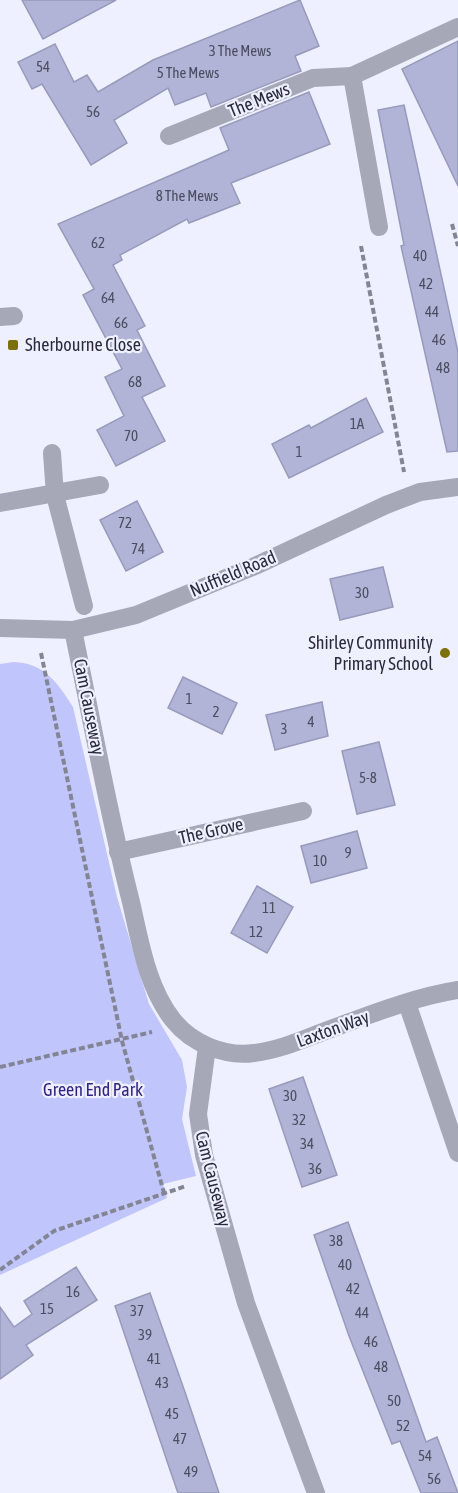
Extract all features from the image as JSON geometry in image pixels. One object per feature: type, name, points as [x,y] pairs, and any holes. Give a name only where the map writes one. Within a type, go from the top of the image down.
[{"type":"street","points":[[379,227],[352,76],[458,27]]},
{"type":"street","name":"The Mews","points":[[169,136],[313,78],[352,76]]},
{"type":"street","points":[[51,453],[55,495],[84,606]]},
{"type":"street","points":[[0,503],[55,495],[100,485]]},
{"type":"street","name":"Nuffield Road","points":[[0,628],[37,631],[73,630],[136,615],[255,566],[409,496],[420,492],[458,487]]},
{"type":"street","name":"Cam Causeway","points":[[73,630],[118,852],[145,959],[158,995],[174,1021],[207,1047],[198,1114],[211,1179],[246,1303],[316,1493]]},
{"type":"street","name":"The Grove","points":[[118,852],[303,811]]},
{"type":"street","name":"Laxton Way","points":[[207,1047],[253,1053],[286,1046],[407,1003],[458,990]]},
{"type":"street","points":[[407,1003],[458,1153]]},
{"type":"path","points":[[452,224],[458,246]]},
{"type":"path","points":[[360,242],[409,496]]},
{"type":"path","points":[[37,631],[122,1041],[164,1193]]},
{"type":"path","points":[[0,1067],[122,1041],[162,1029],[174,1021]]},
{"type":"path","points":[[0,1270],[54,1232],[211,1179]]},
{"type":"green space","name":"Green End Park","points":[[25,663],[42,670],[56,682],[73,707],[117,897],[149,1004],[182,1060],[187,1087],[182,1119],[196,1176],[163,1184],[167,1198],[0,1275],[0,664]]},
{"type":"building","points":[[22,0],[116,0],[43,39]]},
{"type":"building","points":[[300,0],[319,46],[295,56],[301,71],[211,107],[206,93],[175,105],[168,88],[114,120],[127,143],[91,165],[42,84],[32,89],[18,62],[55,44],[74,82],[87,75],[98,92],[153,60]]},
{"type":"building","points":[[458,41],[458,186],[402,69]]},
{"type":"building","points":[[309,92],[330,144],[231,183],[240,203],[189,223],[187,219],[120,255],[122,260],[113,265],[145,326],[137,330],[165,386],[142,397],[165,441],[116,466],[97,430],[124,416],[105,377],[122,369],[83,295],[94,289],[58,224],[229,150],[220,128]]},
{"type":"building","points":[[404,105],[458,352],[458,451],[447,452],[401,246],[404,245],[378,110]]},
{"type":"building","points":[[366,398],[383,432],[289,478],[272,444],[309,425],[311,428]]},
{"type":"building","points":[[137,501],[163,552],[126,571],[100,520]]},
{"type":"building","points":[[383,567],[393,607],[340,620],[330,579]]},
{"type":"building","points":[[183,677],[237,703],[222,734],[168,708]]},
{"type":"building","points":[[322,702],[328,736],[275,750],[266,715]]},
{"type":"building","points":[[379,742],[395,805],[357,814],[342,751]]},
{"type":"building","points":[[357,831],[367,868],[311,883],[301,846]]},
{"type":"building","points":[[257,886],[293,907],[267,953],[231,933]]},
{"type":"building","points":[[303,1077],[337,1175],[302,1187],[269,1089]]},
{"type":"building","points":[[348,1222],[426,1442],[437,1437],[458,1493],[421,1493],[400,1441],[392,1444],[349,1336],[314,1235]]},
{"type":"building","points":[[76,1267],[97,1300],[26,1345],[33,1355],[0,1379],[0,1307],[14,1327],[32,1314],[24,1301]]},
{"type":"building","points":[[150,1293],[219,1493],[178,1493],[169,1467],[115,1306]]},
{"type":"place","name":"Sherbourne Close","points":[[13,345]]},
{"type":"place","name":"Shirley Community Primary School","points":[[445,653]]}]
